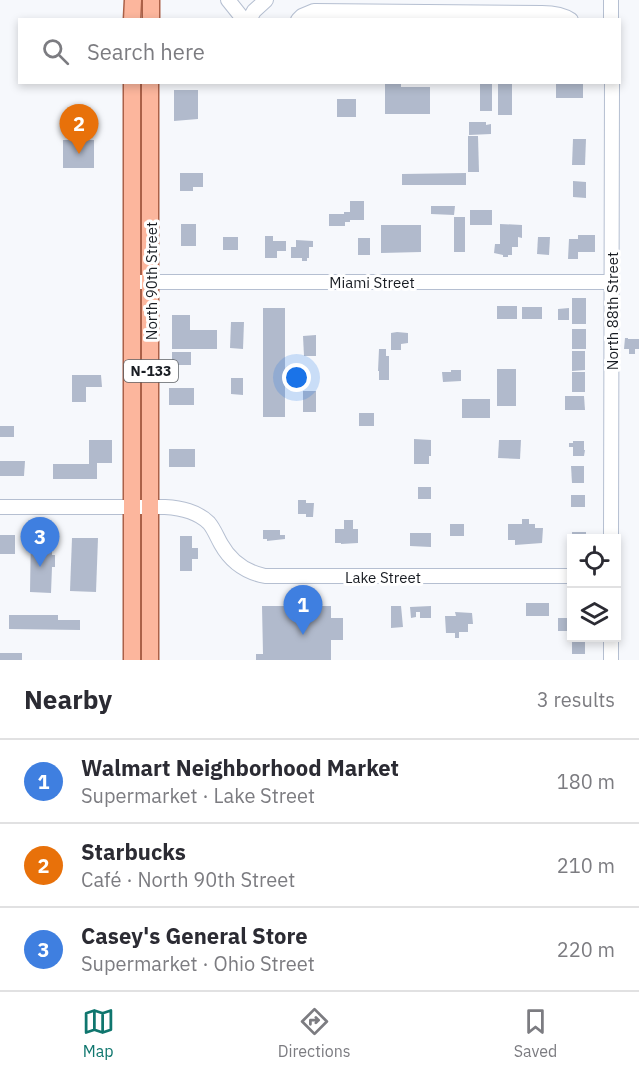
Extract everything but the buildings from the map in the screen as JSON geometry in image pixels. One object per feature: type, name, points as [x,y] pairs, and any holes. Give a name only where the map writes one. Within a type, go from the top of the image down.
[{"type":"main road","points":[[132,18],[133,0]]},
{"type":"main road","points":[[151,0],[151,18]]},
{"type":"main road","name":"North 90th Street","points":[[132,84],[132,660]]},
{"type":"main road","name":"North 90th Street","points":[[150,84],[150,660]]},
{"type":"street","points":[[228,0],[242,18]]},
{"type":"street","points":[[250,18],[266,0]]},
{"type":"street","points":[[611,0],[611,18]]},
{"type":"street","points":[[300,18],[315,11],[554,13],[568,18]]},
{"type":"street","name":"North 88th Street","points":[[611,534],[612,84]]},
{"type":"street","name":"Miami Street","points":[[132,282],[612,282]]},
{"type":"street","name":"Lake Street","points":[[0,507],[180,508],[198,515],[211,526],[235,563],[250,572],[265,576],[567,576]]},
{"type":"street","points":[[611,642],[611,660]]},
{"type":"place","name":"Starbucks","points":[[79,154]]},
{"type":"place","name":"Casey's General Store","points":[[40,567]]},
{"type":"place","name":"Walmart Neighborhood Market","points":[[303,635]]}]
